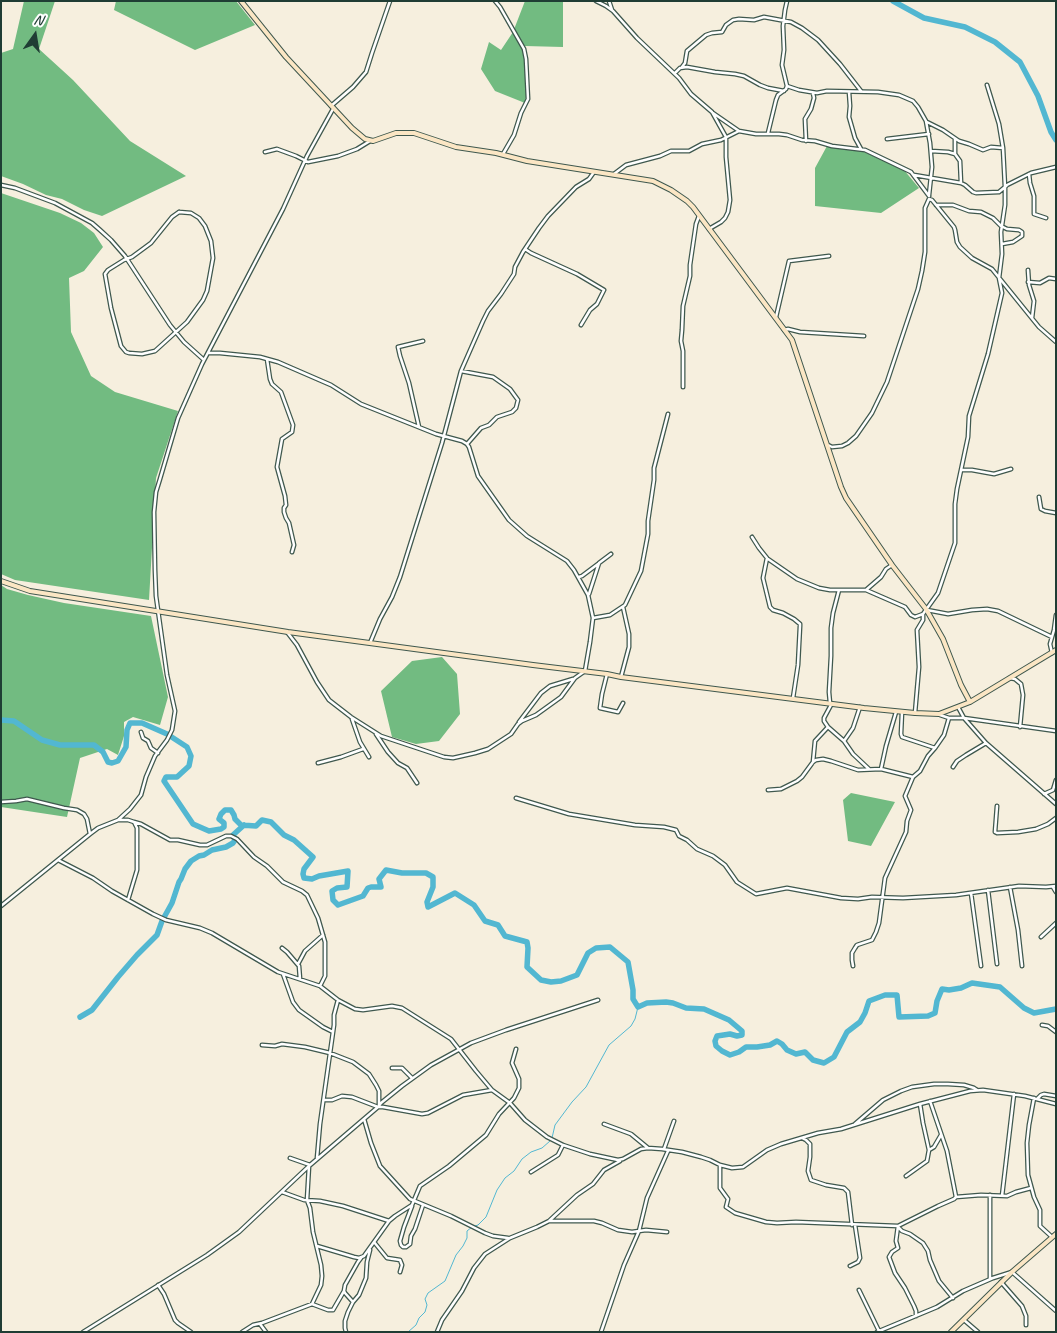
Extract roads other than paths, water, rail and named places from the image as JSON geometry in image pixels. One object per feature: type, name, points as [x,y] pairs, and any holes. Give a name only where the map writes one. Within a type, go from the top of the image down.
[{"type":"street","points":[[241,1],[286,57],[332,107],[362,138],[370,141]]},
{"type":"street","points":[[1,906],[90,834],[98,828],[118,820],[130,809],[141,795],[146,777],[172,730],[175,711],[156,596],[154,527],[156,492],[178,418],[204,360],[283,209],[332,107],[366,72],[390,1]]},
{"type":"street","points":[[496,1],[523,46],[526,59],[528,99],[514,135],[503,154]]},
{"type":"street","points":[[596,1],[613,11],[637,38],[675,74],[691,94],[739,131],[756,134],[787,135],[832,146],[862,149],[913,174],[961,183],[976,193],[999,192],[1007,185],[1029,174],[1056,167]]},
{"type":"street","points":[[609,1],[613,11]]},
{"type":"street","points":[[768,133],[776,100],[787,86],[782,65],[784,50],[783,20],[787,1]]},
{"type":"street","points":[[675,74],[685,64],[687,51],[706,35],[722,32],[730,21],[739,19],[756,20],[764,17],[783,20],[796,25],[818,40],[836,59],[861,91]]},
{"type":"street","points":[[682,67],[740,74],[768,88],[784,91]]},
{"type":"street","points":[[915,713],[919,667],[917,630],[923,620],[923,614],[938,593],[954,546],[956,538],[955,504],[969,432],[969,416],[988,354],[1002,293],[999,278],[1005,205],[1003,148],[999,124],[987,85]]},
{"type":"street","points":[[787,86],[813,93],[827,91],[878,92],[909,99],[916,104],[926,121],[931,151],[931,178],[929,197],[925,208],[926,252],[918,289],[887,382],[872,413],[856,436],[842,446],[832,448],[827,444]]},
{"type":"street","points":[[849,92],[849,117],[855,138],[862,149]]},
{"type":"street","points":[[806,141],[805,118],[811,109],[814,98],[813,93]]},
{"type":"street","points":[[709,229],[726,218],[730,203],[726,138],[712,112]]},
{"type":"street","points":[[926,121],[958,141],[983,150],[991,147],[1003,148]]},
{"type":"street","points":[[614,174],[626,165],[671,152],[690,151],[705,142],[726,138],[739,131]]},
{"type":"street","points":[[264,152],[277,149],[308,162],[338,156],[370,141],[396,133],[409,132],[456,146],[503,154],[526,161],[653,181],[680,195],[699,216],[792,340],[846,498],[892,565],[926,609],[943,639],[961,685],[970,702]]},
{"type":"street","points":[[887,139],[929,134]]},
{"type":"street","points":[[955,139],[955,154],[960,162],[961,183]]},
{"type":"street","points":[[931,151],[955,154]]},
{"type":"street","points":[[370,643],[400,577],[461,371],[488,311],[514,274],[515,266],[548,216],[576,187],[589,179],[595,172]]},
{"type":"street","points":[[913,174],[922,189],[955,230],[956,240],[960,247],[972,258],[992,269],[1045,333],[1056,342]]},
{"type":"street","points":[[1029,174],[1034,196],[1034,214],[1046,218]]},
{"type":"street","points":[[1,185],[45,198],[69,209],[92,223],[111,240],[127,259],[160,313],[176,333],[193,352],[204,360]]},
{"type":"street","points":[[936,205],[956,206],[981,212],[1008,229],[1022,232],[1022,235],[1013,242],[1002,244]]},
{"type":"street","points":[[179,212],[195,214],[205,226],[211,241],[213,258],[207,292],[203,300],[176,333],[152,353],[129,353],[123,349],[111,308],[105,276],[108,270],[127,259],[151,243],[172,217],[179,212]]},
{"type":"street","points":[[683,387],[682,314],[690,276],[696,224],[699,216]]},
{"type":"street","points":[[525,249],[577,274],[604,290],[597,304],[590,310],[581,324]]},
{"type":"street","points":[[776,318],[789,261],[829,256]]},
{"type":"street","points":[[1028,270],[1028,282],[1034,301],[1032,318]]},
{"type":"street","points":[[1028,282],[1040,283],[1049,278],[1056,279]]},
{"type":"street","points":[[784,330],[864,336]]},
{"type":"street","points":[[418,427],[409,383],[398,347],[423,341]]},
{"type":"street","points":[[208,353],[267,358],[331,385],[361,404],[467,444]]},
{"type":"street","points":[[267,358],[270,379],[272,384],[281,392],[293,425],[292,432],[282,439],[277,468],[286,496],[284,512],[289,523],[294,545],[292,552]]},
{"type":"street","points":[[461,371],[494,377],[510,389],[518,400],[516,408],[512,412],[497,417],[489,425],[481,428],[467,444]]},
{"type":"street","points":[[593,618],[610,615],[625,605],[641,571],[648,534],[654,468],[668,414]]},
{"type":"street","points":[[467,444],[478,476],[509,520],[527,536],[567,561],[579,577],[588,595],[593,618],[585,671],[575,678],[558,699],[536,715],[518,724]]},
{"type":"street","points":[[962,470],[994,474],[1012,468]]},
{"type":"street","points":[[1039,497],[1041,509],[1056,513]]},
{"type":"street","points":[[752,537],[758,548],[767,558],[797,579],[819,588],[830,590],[866,590],[904,607],[911,615],[916,617],[923,614]]},
{"type":"street","points":[[579,577],[612,554]]},
{"type":"street","points":[[767,558],[763,578],[770,607],[788,616],[800,626],[798,665],[793,698]]},
{"type":"street","points":[[588,595],[599,563]]},
{"type":"street","points":[[866,590],[892,565]]},
{"type":"street","points":[[1,581],[30,591],[287,632],[621,677],[896,712],[939,714],[949,718],[964,718],[1056,731]]},
{"type":"street","points":[[839,590],[831,628],[830,703],[824,718],[825,724],[844,741],[853,754],[869,769]]},
{"type":"street","points":[[621,677],[629,646],[629,634],[623,606]]},
{"type":"street","points":[[926,609],[948,614],[987,609],[998,611],[1052,637]]},
{"type":"street","points":[[939,714],[970,702],[1054,651],[1050,644],[1056,615]]},
{"type":"street","points":[[287,632],[298,645],[317,682],[329,700],[375,733],[444,757],[453,758],[488,749],[511,734],[541,693],[550,686],[575,678]]},
{"type":"street","points":[[607,674],[600,708],[618,712],[623,703]]},
{"type":"street","points":[[1010,678],[1015,679],[1021,684],[1023,696],[1020,727]]},
{"type":"street","points":[[844,741],[853,728],[860,707]]},
{"type":"street","points":[[958,708],[964,718],[986,743],[1056,804]]},
{"type":"street","points":[[882,769],[886,746],[896,712]]},
{"type":"street","points":[[902,712],[902,737],[935,748]]},
{"type":"street","points":[[352,717],[363,750],[369,757]]},
{"type":"street","points":[[853,966],[852,953],[854,948],[874,938],[885,878],[906,832],[907,821],[912,810],[905,796],[913,777],[920,771],[928,756],[944,735],[949,718]]},
{"type":"street","points":[[813,762],[815,741],[828,727]]},
{"type":"street","points":[[141,732],[151,748],[158,753]]},
{"type":"street","points":[[375,733],[398,763],[407,768],[417,784]]},
{"type":"street","points":[[953,767],[966,755],[986,743]]},
{"type":"street","points":[[318,763],[363,750]]},
{"type":"street","points":[[768,790],[781,789],[797,781],[813,762],[823,759],[858,770],[882,769],[913,777]]},
{"type":"street","points":[[1044,794],[1053,790],[1056,780]]},
{"type":"street","points":[[516,798],[569,814],[676,830],[679,836],[688,840],[696,849],[713,856],[725,866],[737,882],[756,894],[787,888],[850,899],[930,897],[1028,886],[1046,888],[1054,886],[1056,892]]},
{"type":"street","points":[[1,802],[27,800],[77,810],[84,814],[87,819],[90,834]]},
{"type":"street","points":[[997,806],[995,832],[998,833],[1036,829],[1056,818]]},
{"type":"street","points":[[118,820],[128,820],[141,824],[170,840],[178,840],[200,846],[207,845],[226,836],[231,836],[237,839],[254,857],[267,866],[283,882],[307,895],[318,918],[326,949],[325,976],[320,986]]},
{"type":"street","points":[[128,900],[136,875],[137,864],[136,828],[134,822]]},
{"type":"street","points":[[58,860],[84,873],[153,914],[212,933],[273,969],[320,986],[338,1000],[359,1010],[387,1006],[402,1008],[454,1041],[492,1090],[547,1137],[563,1145],[612,1160],[623,1159]]},
{"type":"street","points":[[1010,887],[1022,966]]},
{"type":"street","points":[[988,890],[997,964]]},
{"type":"street","points":[[971,893],[981,966]]},
{"type":"street","points":[[1042,938],[1056,923]]},
{"type":"street","points":[[298,964],[305,951],[323,935]]},
{"type":"street","points":[[282,948],[298,964],[300,979]]},
{"type":"street","points":[[283,974],[293,1002],[299,1010],[322,1027],[333,1032]]},
{"type":"street","points":[[317,1160],[334,1015],[338,1000]]},
{"type":"street","points":[[83,1332],[232,1238],[381,1103],[430,1064],[459,1049],[506,1030],[598,1000]]},
{"type":"street","points":[[1042,1025],[1048,1026],[1056,1032]]},
{"type":"street","points":[[262,1045],[275,1046],[282,1044],[306,1047],[330,1053],[352,1062],[369,1074],[376,1085],[378,1107]]},
{"type":"street","points":[[423,1205],[411,1236],[410,1244],[403,1247],[400,1242],[404,1227],[420,1186],[449,1166],[484,1137],[499,1114],[514,1098],[519,1085],[512,1063],[516,1049]]},
{"type":"street","points":[[392,1068],[402,1068],[412,1078]]},
{"type":"street","points":[[854,1124],[883,1100],[912,1087],[948,1084],[964,1085],[977,1090]]},
{"type":"street","points":[[324,1100],[332,1100],[342,1096],[352,1097],[378,1107],[425,1114],[462,1095],[492,1090]]},
{"type":"street","points":[[437,1332],[442,1320],[462,1291],[477,1263],[485,1254],[510,1238],[549,1221],[593,1184],[604,1170],[637,1151],[648,1148],[664,1149],[682,1152],[732,1168],[743,1167],[767,1150],[802,1138],[930,1101],[977,1090],[1014,1094],[1056,1104]]},
{"type":"street","points":[[1002,1196],[1014,1094]]},
{"type":"street","points":[[951,1332],[1000,1282],[1054,1236],[1040,1226],[1040,1210],[1028,1175],[1027,1143],[1029,1125],[1036,1098],[1044,1094],[1056,1096]]},
{"type":"street","points":[[930,1101],[951,1166],[956,1197]]},
{"type":"street","points":[[906,1176],[927,1161],[929,1150],[922,1123],[920,1104]]},
{"type":"street","points":[[364,1118],[368,1136],[380,1166],[410,1199],[485,1233],[502,1238],[510,1238]]},
{"type":"street","points":[[664,1149],[674,1121]]},
{"type":"street","points":[[604,1124],[631,1134],[648,1148]]},
{"type":"street","points":[[929,1150],[934,1148],[941,1135]]},
{"type":"street","points":[[802,1138],[810,1144],[808,1171],[810,1180],[844,1188],[848,1192],[860,1258],[858,1262],[850,1266]]},
{"type":"street","points":[[531,1172],[558,1155],[563,1145]]},
{"type":"street","points":[[601,1332],[624,1265],[639,1231],[647,1198],[668,1150]]},
{"type":"street","points":[[290,1158],[310,1166]]},
{"type":"street","points":[[720,1165],[720,1188],[728,1199],[726,1207],[731,1212],[766,1222],[777,1223],[898,1226],[956,1197],[1002,1196],[1031,1188]]},
{"type":"street","points":[[242,1332],[253,1325],[312,1304],[321,1286],[320,1264],[307,1200],[310,1166]]},
{"type":"street","points":[[282,1192],[307,1200],[320,1200],[343,1206],[389,1221]]},
{"type":"street","points":[[990,1195],[990,1279]]},
{"type":"street","points":[[312,1304],[333,1310],[358,1262],[389,1221],[412,1205]]},
{"type":"street","points":[[549,1221],[594,1221],[618,1230],[668,1232]]},
{"type":"street","points":[[898,1226],[902,1231],[923,1243],[929,1253],[939,1281],[953,1298]]},
{"type":"street","points":[[898,1226],[896,1241],[898,1248],[889,1257],[895,1273],[914,1306],[916,1316]]},
{"type":"street","points":[[374,1242],[388,1258],[400,1260],[402,1265],[400,1272]]},
{"type":"street","points":[[316,1246],[354,1257],[362,1257]]},
{"type":"street","points":[[346,1332],[345,1321],[366,1278],[370,1248]]},
{"type":"street","points":[[859,1290],[878,1331],[937,1307],[963,1291],[990,1279],[1012,1272]]},
{"type":"street","points":[[1012,1272],[1056,1311]]},
{"type":"street","points":[[1000,1282],[1022,1306],[1026,1316],[1026,1325]]},
{"type":"street","points":[[158,1285],[175,1320],[191,1332]]},
{"type":"street","points":[[344,1291],[353,1302]]},
{"type":"street","points":[[964,1320],[978,1332]]},
{"type":"street","points":[[260,1324],[266,1332]]},
{"type":"waterway","points":[[893,1],[924,18],[965,27],[995,42],[1020,62],[1038,96],[1051,132],[1056,140]]},
{"type":"waterway","points":[[1,720],[14,721],[42,740],[60,745],[94,745],[103,752],[108,762],[112,763],[118,761],[126,747],[127,730],[130,723],[142,723],[167,734],[187,747],[191,756],[189,766],[177,777],[166,777],[164,781],[193,824],[209,831],[221,829],[224,827],[224,823],[219,819],[225,810],[231,810],[235,819],[241,825],[256,826],[262,820],[271,822],[284,835],[294,840],[313,857],[304,869],[304,878],[312,879],[348,871],[347,887],[337,888],[332,891],[333,900],[338,905],[363,896],[368,888],[381,887],[379,879],[386,870],[402,873],[426,873],[433,877],[433,887],[427,902],[428,907],[455,893],[474,905],[485,921],[498,925],[505,936],[527,942],[527,967],[541,980],[561,981],[577,975],[588,953],[596,948],[610,947],[628,962],[633,999],[638,1007],[647,1003],[666,1002],[686,1008],[704,1009],[729,1020],[742,1031],[742,1035],[717,1036],[715,1041],[716,1046],[730,1055],[746,1047],[770,1045],[777,1041],[787,1050],[796,1054],[805,1052],[813,1060],[824,1063],[834,1057],[847,1032],[860,1022],[869,1001],[885,995],[897,995],[899,1017],[928,1016],[935,1013],[942,989],[961,988],[972,983],[1000,987],[1024,1008],[1034,1013],[1056,1009]]},
{"type":"waterway","points":[[80,1017],[92,1010],[137,955],[157,935],[172,903],[179,882],[191,861],[212,850],[226,847],[233,843],[235,840],[233,835],[244,825]]},
{"type":"waterway","points":[[552,1138],[555,1125],[586,1087],[609,1045],[631,1026],[638,1007]]},
{"type":"waterway","points":[[408,1332],[416,1325],[419,1318],[425,1312],[427,1305],[425,1299],[428,1293],[445,1281],[456,1255],[467,1238],[467,1231],[478,1225],[486,1217],[497,1190],[505,1178],[514,1171],[522,1159],[531,1152],[542,1148],[550,1141]]}]
